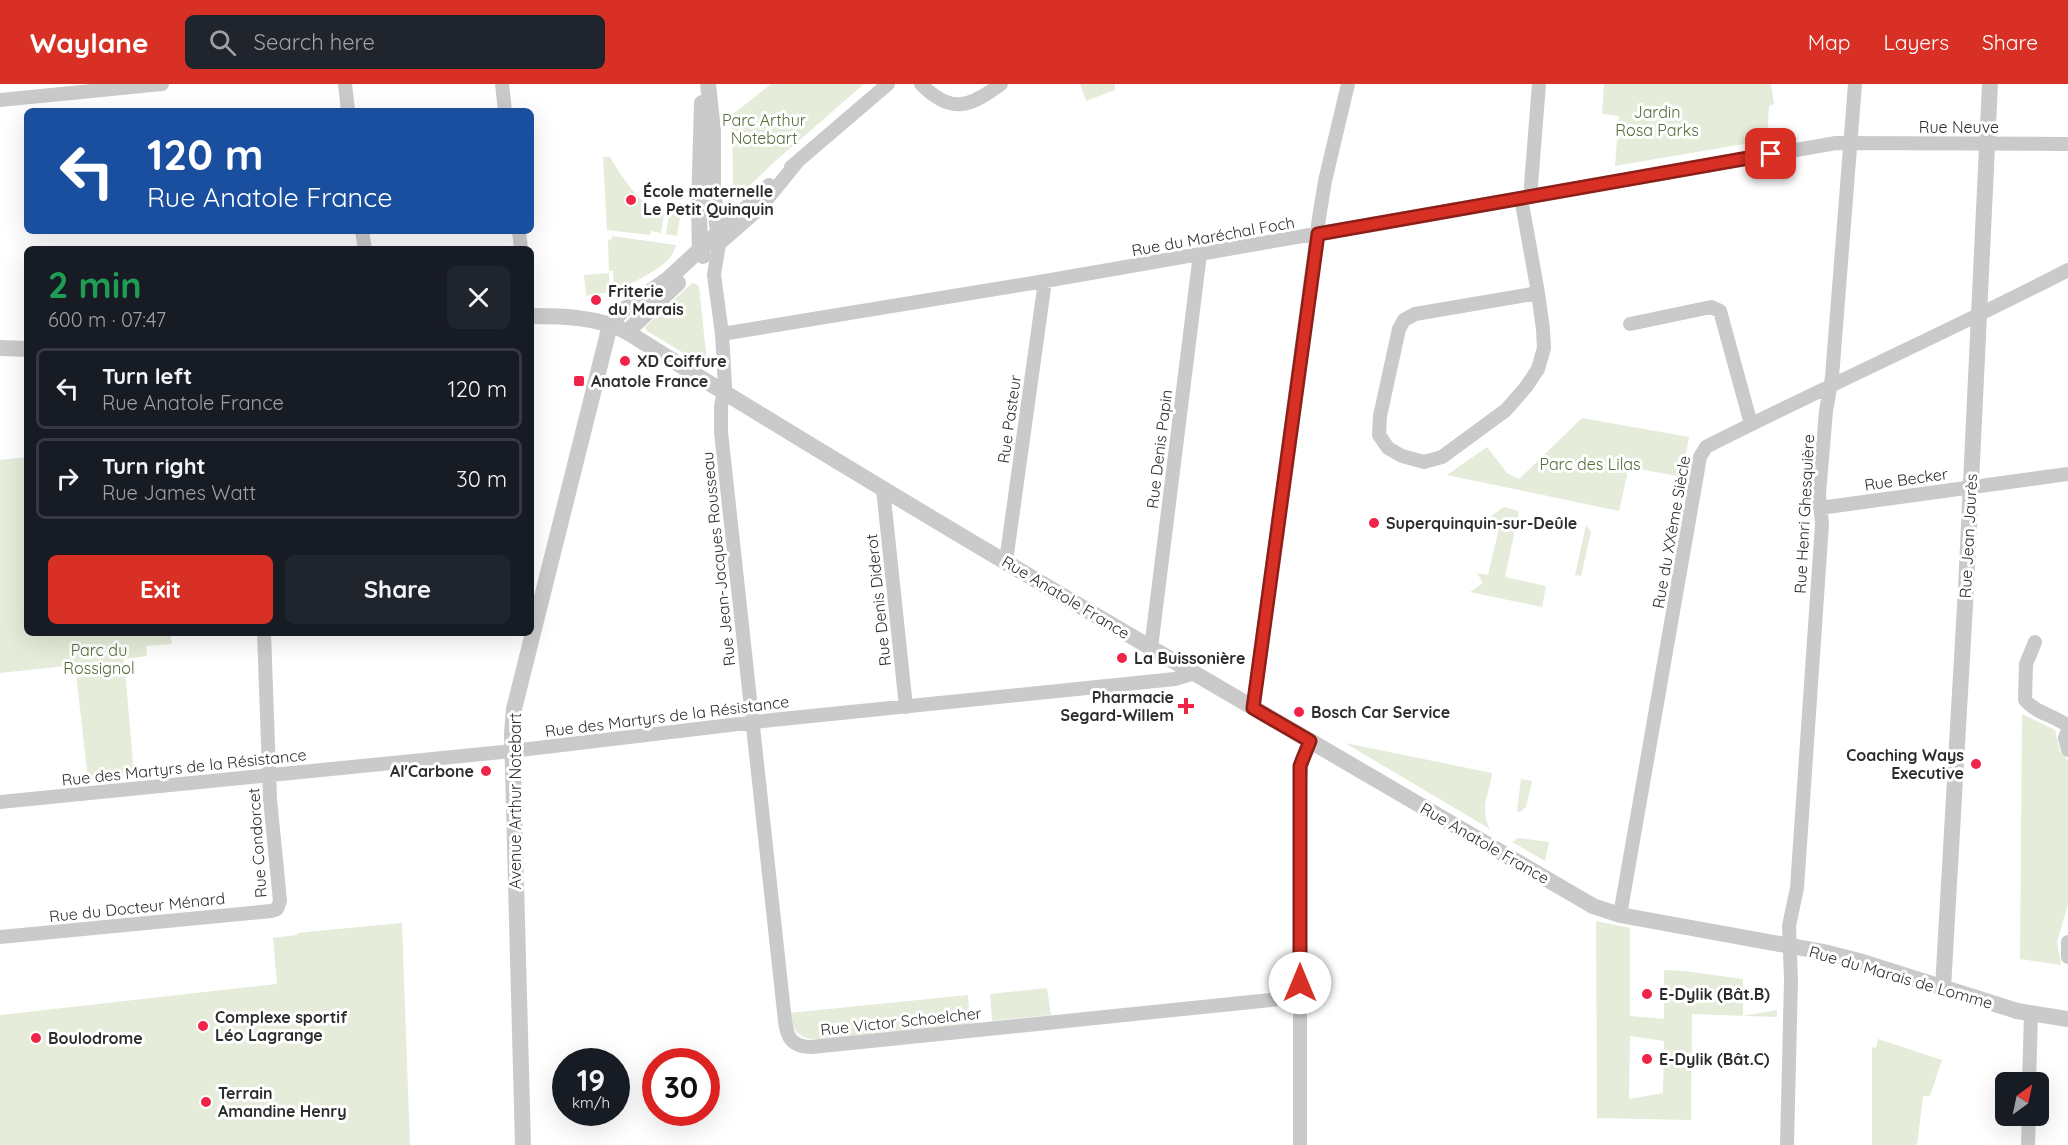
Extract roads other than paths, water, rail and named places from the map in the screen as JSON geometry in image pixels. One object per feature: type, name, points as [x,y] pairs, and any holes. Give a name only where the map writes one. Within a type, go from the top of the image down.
[{"type":"street","points":[[0,100],[162,84]]},
{"type":"street","points":[[345,84],[348,108]]},
{"type":"street","points":[[502,84],[505,108]]},
{"type":"street","points":[[706,84],[713,131],[713,188],[719,239],[714,275]]},
{"type":"street","points":[[706,84],[700,135],[702,254],[714,275]]},
{"type":"street","points":[[627,332],[702,254],[759,209],[798,161],[888,84]]},
{"type":"street","points":[[921,84],[932,96],[957,105],[981,99],[1001,84]]},
{"type":"street","points":[[1253,708],[1325,182],[1348,84]]},
{"type":"street","points":[[1538,292],[1415,314],[1404,320],[1399,328],[1380,416],[1379,435],[1388,448],[1402,456],[1424,462],[1442,457],[1506,410],[1538,369],[1544,348],[1538,292],[1526,197],[1531,185],[1539,84]]},
{"type":"street","name":"Rue Henri Ghesquière","points":[[1787,1145],[1791,980],[1789,926],[1798,876],[1822,524],[1819,494],[1826,411],[1831,387],[1855,84]]},
{"type":"street","name":"Rue Jean Jaurès","points":[[1943,988],[1971,487],[1990,84]]},
{"type":"street","name":"Rue du Maréchal Foch","points":[[722,334],[1045,281],[1815,147],[1851,143]]},
{"type":"street","name":"Rue Neuve","points":[[1851,143],[2068,144]]},
{"type":"street","points":[[610,325],[621,311],[702,254]]},
{"type":"street","name":"Rue Denis Papin","points":[[1151,648],[1200,254]]},
{"type":"street","name":"Rue du XXème Siècle","points":[[1620,915],[1700,457],[1706,447],[1979,316],[2068,270]]},
{"type":"street","name":"Rue Jean-Jacques Rousseau","points":[[714,275],[722,334],[724,393],[721,406],[721,432],[753,723]]},
{"type":"street","name":"Rue Pasteur","points":[[1006,561],[1045,281]]},
{"type":"street","points":[[1630,324],[1711,307],[1720,311],[1751,424]]},
{"type":"street","name":"Rue Anatole France","points":[[534,316],[577,319],[610,325],[627,332],[883,489],[1593,906]]},
{"type":"street","name":"Avenue Arthur Notebart","points":[[534,627],[610,325]]},
{"type":"street","points":[[0,348],[24,349]]},
{"type":"street","name":"Rue Becker","points":[[1820,508],[2068,474]]},
{"type":"street","name":"Rue Denis Diderot","points":[[883,489],[906,707]]},
{"type":"street","name":"Rue Condorcet","points":[[264,636],[270,799],[280,901],[277,909]]},
{"type":"street","name":"Avenue Arthur Notebart","points":[[523,1145],[512,725],[532,636]]},
{"type":"street","points":[[2035,642],[2026,664],[2025,700],[2044,715],[2057,718],[2068,726]]},
{"type":"street","name":"Rue des Martyrs de la Résistance","points":[[0,802],[512,751],[753,723],[1175,679],[1195,673]]},
{"type":"street","name":"Rue Victor Schoelcher","points":[[753,723],[786,1028],[794,1043],[812,1047],[1300,997]]},
{"type":"street","points":[[2068,730],[2065,738],[2068,750]]},
{"type":"street","points":[[1300,1145],[1300,766],[1310,741]]},
{"type":"street","name":"Rue du Marais de Lomme","points":[[1593,906],[1620,915],[1859,961],[2031,1014],[2068,1018]]},
{"type":"street","name":"Rue du Docteur Ménard","points":[[0,937],[277,909]]},
{"type":"street","points":[[2068,942],[2068,957]]},
{"type":"street","points":[[2029,1072],[2031,1014]]},
{"type":"street","points":[[2028,1145],[2029,1126]]},
{"type":"place","name":"École maternelle Le Petit Quinquin","points":[[631,200]]},
{"type":"place","name":"Friterie du Marais","points":[[596,300]]},
{"type":"place","name":"XD Coiffure","points":[[625,361]]},
{"type":"place","name":"Anatole France","points":[[579,381]]},
{"type":"place","name":"Superquinquin-sur-Deûle","points":[[1374,523]]},
{"type":"place","name":"La Buissonière","points":[[1122,658]]},
{"type":"place","name":"Pharmacie Segard-Willem","points":[[1186,706]]},
{"type":"place","name":"Bosch Car Service","points":[[1299,712]]},
{"type":"place","name":"Coaching Ways Executive","points":[[1976,764]]},
{"type":"place","name":"Al'Carbone","points":[[486,771]]},
{"type":"place","name":"E-Dylik (Bât.B)","points":[[1647,994]]},
{"type":"place","name":"Complexe sportif Léo Lagrange","points":[[203,1026]]},
{"type":"place","name":"Boulodrome","points":[[36,1038]]},
{"type":"place","name":"E-Dylik (Bât.C)","points":[[1647,1059]]},
{"type":"place","name":"Terrain Amandine Henry","points":[[206,1102]]},
{"type":"park label","name":"Jardin Rosa Parks","points":[[1657,121]]},
{"type":"park label","name":"Parc Arthur Notebart","points":[[764,129]]},
{"type":"park label","name":"Parc des Lilas","points":[[1590,464]]},
{"type":"park label","name":"Parc du Rossignol","points":[[99,659]]}]
